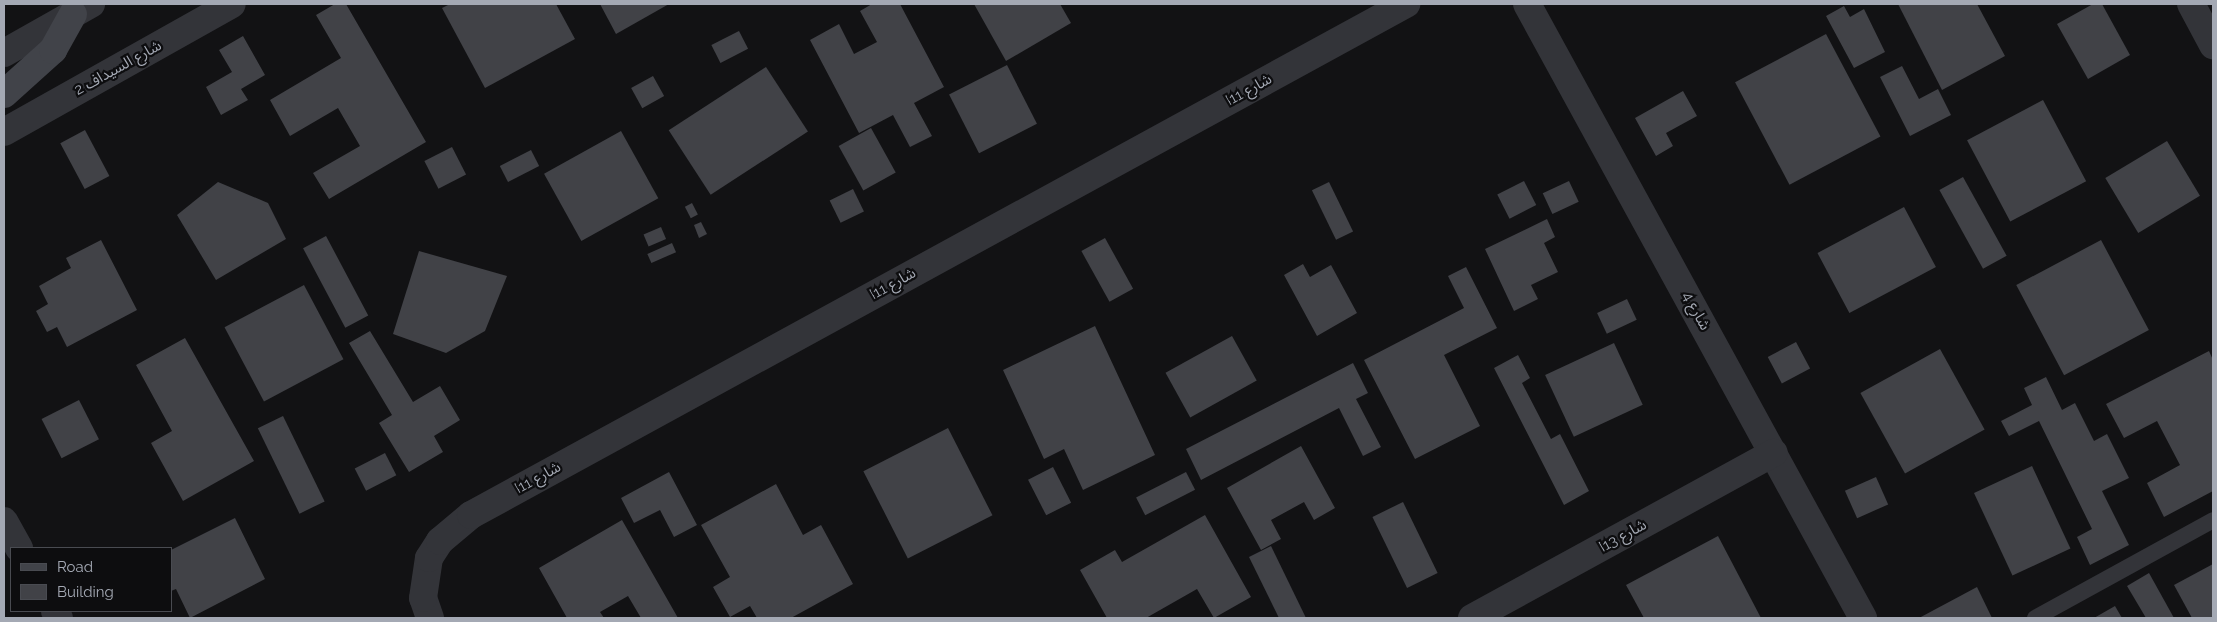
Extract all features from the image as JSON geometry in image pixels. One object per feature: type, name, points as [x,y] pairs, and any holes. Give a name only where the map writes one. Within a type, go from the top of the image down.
[{"type":"main road","points":[[4,94],[53,50],[82,9]]},
{"type":"street","name":"شارع 11ا","points":[[427,608],[429,558],[449,531],[471,515],[1406,4]]},
{"type":"street","name":"شارع 4","points":[[1527,4],[1863,618]]},
{"type":"street","points":[[2191,4],[2213,45]]},
{"type":"street","name":"شارع السيداف 2","points":[[4,132],[227,5]]},
{"type":"street","points":[[4,53],[82,9]]},
{"type":"street","name":"شارع 13ا","points":[[1472,618],[1774,453]]},
{"type":"street","points":[[4,521],[18,547]]},
{"type":"lane","points":[[2035,618],[2213,520]]},
{"type":"building","points":[[335,4],[346,4],[426,142],[329,199],[313,173],[360,146],[338,108],[290,136],[270,100],[341,58],[316,15]]},
{"type":"building","points":[[450,4],[556,4],[575,39],[485,88],[442,8]]},
{"type":"building","points":[[600,4],[669,4],[616,34]]},
{"type":"building","points":[[872,4],[900,4],[944,87],[914,103],[932,136],[910,147],[893,115],[859,133],[810,40],[839,24],[854,54],[877,42],[860,11]]},
{"type":"building","points":[[974,4],[1060,4],[1071,23],[1006,61]]},
{"type":"building","points":[[1898,4],[1977,4],[2005,56],[1942,90]]},
{"type":"building","points":[[2093,4],[2102,4],[2130,55],[2088,79],[2057,24]]},
{"type":"building","points":[[1844,6],[1850,17],[1864,9],[1885,52],[1854,68],[1826,16]]},
{"type":"building","points":[[739,31],[748,49],[720,63],[711,45]]},
{"type":"building","points":[[1826,34],[1880,136],[1790,185],[1735,82]]},
{"type":"building","points":[[243,36],[265,75],[241,89],[248,100],[221,115],[206,87],[232,72],[219,50]]},
{"type":"building","points":[[1007,65],[1037,124],[979,153],[949,95]]},
{"type":"building","points":[[1902,66],[1919,99],[1938,89],[1951,115],[1910,136],[1880,77]]},
{"type":"building","points":[[766,67],[808,132],[711,195],[669,130]]},
{"type":"building","points":[[653,76],[664,96],[642,108],[631,88]]},
{"type":"building","points":[[1683,91],[1697,116],[1666,133],[1673,146],[1656,156],[1635,118]]},
{"type":"building","points":[[2043,100],[2086,181],[2010,222],[1967,140]]},
{"type":"building","points":[[871,128],[896,173],[863,191],[839,146]]},
{"type":"building","points":[[85,130],[109,176],[85,189],[60,143]]},
{"type":"building","points":[[621,131],[658,198],[581,241],[544,174]]},
{"type":"building","points":[[2167,141],[2200,196],[2138,233],[2105,178]]},
{"type":"building","points":[[452,147],[466,175],[438,189],[424,161]]},
{"type":"building","points":[[531,150],[539,166],[508,182],[500,166]]},
{"type":"building","points":[[1963,177],[2007,256],[1983,269],[1939,190]]},
{"type":"building","points":[[1524,181],[1536,205],[1510,219],[1497,195]]},
{"type":"building","points":[[1569,181],[1579,202],[1552,214],[1543,193]]},
{"type":"building","points":[[218,182],[268,203],[286,239],[216,280],[177,215]]},
{"type":"building","points":[[1329,182],[1353,231],[1336,240],[1312,190]]},
{"type":"building","points":[[853,189],[864,211],[841,223],[830,200]]},
{"type":"building","points":[[692,203],[698,215],[691,218],[685,207]]},
{"type":"building","points":[[1904,207],[1936,267],[1849,313],[1817,253]]},
{"type":"building","points":[[1547,219],[1555,237],[1544,243],[1558,272],[1531,285],[1538,299],[1514,311],[1485,249]]},
{"type":"building","points":[[701,222],[707,234],[699,238],[694,225]]},
{"type":"building","points":[[661,227],[666,239],[649,246],[644,234]]},
{"type":"building","points":[[326,236],[368,315],[345,328],[303,248]]},
{"type":"building","points":[[1105,238],[1133,289],[1110,302],[1081,251]]},
{"type":"building","points":[[101,240],[137,310],[67,347],[57,327],[47,332],[36,311],[48,304],[39,286],[71,268],[66,258]]},
{"type":"building","points":[[2101,240],[2149,330],[2064,375],[2016,285]]},
{"type":"building","points":[[672,243],[676,252],[651,263],[647,254]]},
{"type":"building","points":[[419,251],[507,276],[485,331],[446,353],[393,334]]},
{"type":"building","points":[[1303,264],[1310,277],[1331,265],[1357,313],[1317,336],[1284,275]]},
{"type":"building","points":[[1466,267],[1497,328],[1444,355],[1480,426],[1415,459],[1364,360],[1464,308],[1448,276]]},
{"type":"building","points":[[304,285],[343,359],[264,401],[225,327]]},
{"type":"building","points":[[1627,299],[1637,320],[1607,334],[1597,313]]},
{"type":"building","points":[[1095,326],[1155,455],[1083,490],[1064,449],[1044,459],[1003,370]]},
{"type":"building","points":[[370,331],[413,402],[440,386],[460,420],[434,436],[443,452],[409,472],[379,423],[392,415],[349,343]]},
{"type":"building","points":[[1232,336],[1257,381],[1190,417],[1166,373]]},
{"type":"building","points":[[185,338],[254,461],[183,501],[151,443],[172,431],[136,365]]},
{"type":"building","points":[[1796,342],[1810,368],[1782,384],[1768,357]]},
{"type":"building","points":[[1614,343],[1643,405],[1574,437],[1545,375]]},
{"type":"building","points":[[1940,349],[1985,429],[1905,474],[1860,393]]},
{"type":"building","points":[[2209,351],[2213,360],[2213,491],[2164,517],[2147,483],[2180,465],[2157,421],[2124,438],[2106,404]]},
{"type":"building","points":[[1518,355],[1530,378],[1522,383],[1551,439],[1560,434],[1589,491],[1564,505],[1494,368]]},
{"type":"building","points":[[1353,363],[1368,393],[1356,399],[1381,447],[1363,456],[1339,408],[1201,480],[1186,449]]},
{"type":"building","points":[[2046,377],[2062,410],[2075,403],[2094,441],[2107,434],[2129,478],[2102,491],[2129,545],[2090,565],[2077,537],[2092,529],[2039,421],[2009,436],[2001,421],[2032,405],[2024,388]]},
{"type":"building","points":[[79,400],[99,439],[62,458],[42,419]]},
{"type":"building","points":[[283,416],[325,501],[299,514],[258,428]]},
{"type":"building","points":[[948,428],[992,515],[908,558],[863,471]]},
{"type":"building","points":[[1301,446],[1335,508],[1314,520],[1304,502],[1271,520],[1281,539],[1261,550],[1227,488]]},
{"type":"building","points":[[385,453],[396,475],[366,491],[355,468]]},
{"type":"building","points":[[2032,466],[2070,548],[2012,576],[1974,493]]},
{"type":"building","points":[[1053,467],[1071,503],[1046,515],[1028,480]]},
{"type":"building","points":[[669,472],[697,525],[674,537],[660,510],[634,523],[621,498]]},
{"type":"building","points":[[1186,472],[1195,490],[1145,515],[1136,497]]},
{"type":"building","points":[[1876,477],[1888,504],[1857,518],[1845,491]]},
{"type":"building","points":[[776,484],[803,535],[821,525],[853,584],[791,618],[757,618],[750,606],[730,617],[713,587],[730,577],[701,525]]},
{"type":"building","points":[[1403,502],[1438,573],[1407,588],[1372,517]]},
{"type":"building","points":[[1205,515],[1251,597],[1214,618],[1197,589],[1146,618],[1107,618],[1080,570],[1115,550],[1122,562]]},
{"type":"building","points":[[235,518],[265,579],[190,618],[176,589],[172,591],[172,550]]},
{"type":"building","points":[[622,520],[678,618],[641,618],[628,596],[600,612],[604,618],[567,618],[539,568]]},
{"type":"building","points":[[1718,536],[1761,618],[1644,618],[1626,585]]},
{"type":"building","points":[[1271,546],[1306,618],[1279,618],[1249,557]]},
{"type":"building","points":[[2213,564],[2213,618],[2192,618],[2174,585]]},
{"type":"building","points":[[2149,573],[2174,618],[2146,618],[2127,586]]},
{"type":"building","points":[[1977,587],[1992,618],[1919,618]]},
{"type":"building","points":[[2115,606],[2122,618],[2094,618]]}]
